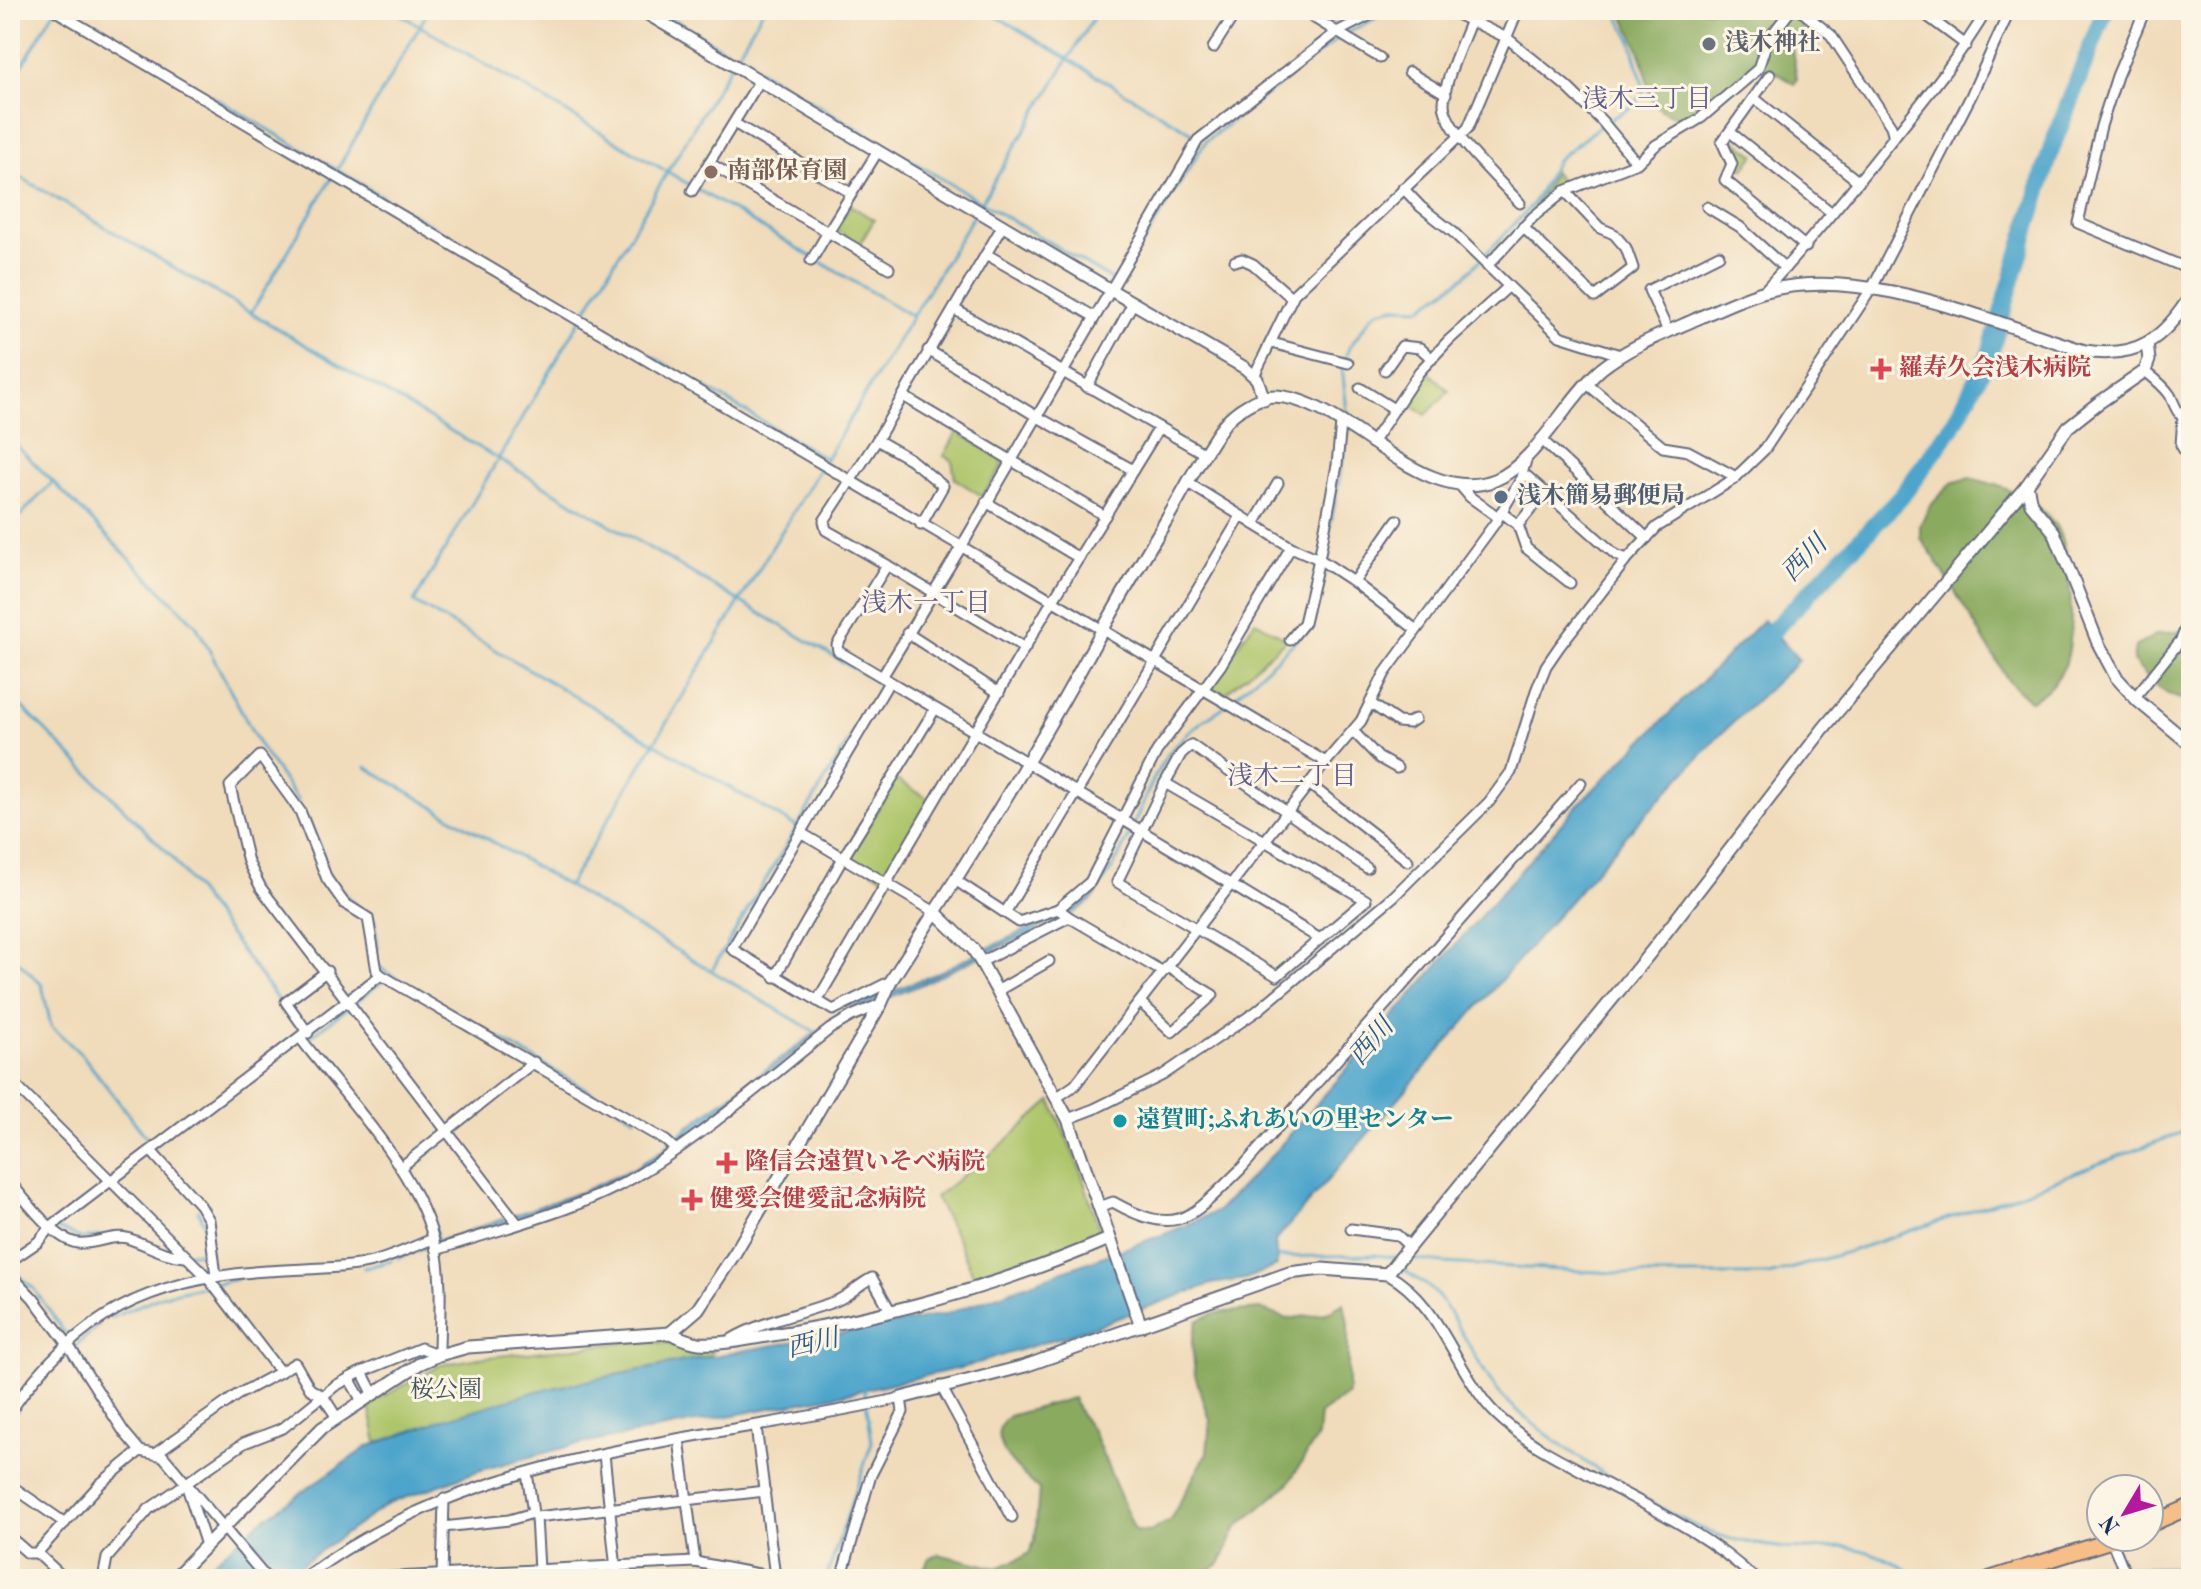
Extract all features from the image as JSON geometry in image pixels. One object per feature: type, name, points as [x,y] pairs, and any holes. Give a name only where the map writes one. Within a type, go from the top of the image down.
[{"type":"main road","points":[[2165,1518],[2191,1506]]},
{"type":"main road","points":[[1989,1579],[2085,1549]]},
{"type":"street","points":[[54,10],[550,302],[1100,632],[1326,762]]},
{"type":"street","points":[[641,10],[1245,368],[1254,376],[1264,399]]},
{"type":"street","points":[[1213,48],[1237,10]]},
{"type":"street","points":[[1301,10],[1318,14],[1337,32],[1380,58]]},
{"type":"street","points":[[891,981],[833,1010],[732,949],[801,833],[886,679],[907,633],[960,549],[1198,140],[1337,32],[1380,10]]},
{"type":"street","points":[[1448,10],[1507,38],[1584,103],[1637,163]]},
{"type":"street","points":[[1254,376],[1292,298],[1468,128],[1518,10]]},
{"type":"street","points":[[1487,266],[1523,227],[1565,191],[1637,163],[1656,145],[1701,118],[1758,69],[1767,41],[1791,10]]},
{"type":"street","points":[[1800,10],[1831,35],[1842,49],[1891,126],[1894,137]]},
{"type":"street","points":[[1919,10],[1966,45]]},
{"type":"street","points":[[1763,292],[1806,247],[1859,182],[1966,45],[1987,10]]},
{"type":"street","points":[[1068,1119],[1163,1075],[1257,1011],[1394,896],[1489,802],[1511,772],[1546,666],[1627,559],[1647,538],[1670,518],[1736,477],[1765,449],[1872,288],[1971,96],[2010,10]]},
{"type":"street","points":[[2145,10],[2117,76],[2101,126],[2078,223],[2191,270]]},
{"type":"street","points":[[1471,20],[1446,94],[1445,113],[1461,137],[1520,203]]},
{"type":"street","points":[[1409,72],[1446,94]]},
{"type":"street","points":[[1770,75],[1722,142],[1732,164],[1725,180],[1806,247]]},
{"type":"street","points":[[692,191],[760,80]]},
{"type":"street","points":[[1754,98],[1859,182]]},
{"type":"street","points":[[734,123],[851,193]]},
{"type":"street","points":[[1730,132],[1832,213]]},
{"type":"street","points":[[811,261],[878,151]]},
{"type":"street","points":[[709,163],[889,268]]},
{"type":"street","points":[[1403,188],[1560,336],[1620,355]]},
{"type":"street","points":[[1523,227],[1595,297],[1633,268],[1626,248],[1614,234],[1600,228],[1565,191]]},
{"type":"street","points":[[1707,207],[1740,227],[1785,268]]},
{"type":"street","points":[[1003,225],[877,440],[824,521],[826,530],[1025,648]]},
{"type":"street","points":[[986,254],[1093,316]]},
{"type":"street","points":[[1668,331],[1649,290],[1719,255]]},
{"type":"street","points":[[1235,261],[1242,259],[1253,264],[1292,298]]},
{"type":"street","points":[[670,1333],[698,1309],[735,1253],[881,1004],[891,981],[1026,764],[1205,454],[1235,413],[1273,396],[1311,406],[1424,473],[1452,484],[1494,480],[1527,457],[1586,383],[1620,355],[1668,331],[1763,292],[1799,285],[1846,284],[1872,288],[1951,308],[2085,351],[2107,355],[2128,353],[2147,344],[2174,319],[2191,295]]},
{"type":"street","points":[[1372,443],[1419,372],[1508,287]]},
{"type":"street","points":[[1087,387],[1133,303]]},
{"type":"street","points":[[954,309],[1205,454]]},
{"type":"street","points":[[1272,343],[1348,363]]},
{"type":"street","points":[[1387,1274],[1650,953],[1823,729],[2027,485],[2068,427],[2145,371],[2149,360],[2147,344]]},
{"type":"street","points":[[1385,370],[1402,346],[1420,348],[1432,359]]},
{"type":"street","points":[[928,350],[1133,470]]},
{"type":"street","points":[[2145,371],[2169,394],[2176,411],[2187,419],[2181,445],[2191,462]]},
{"type":"street","points":[[1586,383],[1663,447],[1688,451],[1736,477]]},
{"type":"street","points":[[1360,388],[1394,409]]},
{"type":"street","points":[[903,396],[1105,516]]},
{"type":"street","points":[[1290,640],[1304,623],[1319,559],[1343,424]]},
{"type":"street","points":[[817,1001],[1051,603],[1159,428]]},
{"type":"street","points":[[1541,439],[1647,538]]},
{"type":"street","points":[[877,440],[910,459],[943,486],[921,525]]},
{"type":"street","points":[[1056,1098],[1075,1085],[1288,810],[1361,721],[1385,673],[1500,514],[1522,475],[1527,457]]},
{"type":"street","points":[[1522,475],[1616,555],[1627,559]]},
{"type":"street","points":[[1188,483],[1291,547],[1319,559],[1415,629]]},
{"type":"street","points":[[1254,524],[1278,483]]},
{"type":"street","points":[[1459,484],[1470,497],[1518,525],[1526,548],[1570,583]]},
{"type":"street","points":[[2027,485],[2031,504],[2054,532],[2104,656],[2116,677],[2191,745]]},
{"type":"street","points":[[1518,525],[1545,492]]},
{"type":"street","points":[[986,502],[1079,558]]},
{"type":"street","points":[[1005,913],[1241,516]]},
{"type":"street","points":[[1354,582],[1397,520]]},
{"type":"street","points":[[955,880],[1019,922],[1058,909],[1090,882],[1124,821],[1157,751],[1203,692],[1291,547]]},
{"type":"street","points":[[887,565],[837,645],[838,651],[1320,939]]},
{"type":"street","points":[[2135,697],[2181,640],[2191,614]]},
{"type":"street","points":[[907,633],[999,693]]},
{"type":"street","points":[[1370,703],[1398,722],[1409,723],[1415,719]]},
{"type":"street","points":[[775,977],[843,858],[935,709]]},
{"type":"street","points":[[1353,731],[1379,758],[1397,768]]},
{"type":"street","points":[[1165,783],[1366,900],[1277,976],[1117,882],[1141,831],[1165,783],[1181,754],[1191,745],[1367,868]]},
{"type":"street","points":[[517,1223],[261,888],[248,862],[230,786],[260,756],[300,811],[327,879],[344,903],[368,918],[377,971],[381,975],[534,1062],[676,1150]]},
{"type":"street","points":[[1099,1207],[1113,1202],[1164,1223],[1188,1215],[1204,1204],[1240,1170],[1581,783]]},
{"type":"street","points":[[1309,784],[1408,861]]},
{"type":"street","points":[[801,833],[935,912],[973,949],[1068,1119],[1141,1326]]},
{"type":"street","points":[[1058,909],[1213,995],[1172,1032],[1140,1002]]},
{"type":"street","points":[[981,962],[1069,917]]},
{"type":"street","points":[[997,991],[1049,961]]},
{"type":"street","points":[[327,971],[286,1002],[305,1036],[416,1191],[435,1244],[442,1301],[439,1355]]},
{"type":"street","points":[[10,1261],[38,1242],[50,1227],[305,1036],[381,975]]},
{"type":"street","points":[[10,1412],[35,1376],[67,1343],[105,1314],[144,1295],[211,1276],[375,1262],[569,1207],[634,1178],[676,1150],[830,1029],[881,1004]]},
{"type":"street","points":[[401,1167],[534,1062]]},
{"type":"street","points":[[10,1080],[185,1257],[211,1276],[280,1372]]},
{"type":"street","points":[[151,1151],[200,1205],[209,1220],[211,1276]]},
{"type":"street","points":[[10,1182],[50,1227],[65,1239],[77,1243],[124,1236],[165,1255],[185,1257]]},
{"type":"street","points":[[1351,1229],[1397,1235],[1410,1247]]},
{"type":"street","points":[[173,1579],[206,1545],[227,1531],[322,1428],[419,1364],[439,1355],[468,1347],[670,1333],[696,1343],[727,1341],[836,1324],[891,1312],[1001,1280],[1109,1239]]},
{"type":"street","points":[[303,1579],[377,1530],[444,1499],[527,1473],[604,1454],[901,1398],[1025,1366],[1289,1273],[1322,1269],[1387,1274],[1400,1280],[1436,1320],[1486,1404],[1513,1430],[1568,1464],[1707,1539],[1755,1579]]},
{"type":"street","points":[[10,1274],[33,1298],[67,1343],[124,1432],[140,1451],[163,1456],[267,1579]]},
{"type":"street","points":[[727,1341],[745,1331],[840,1299],[872,1278],[891,1312]]},
{"type":"street","points":[[103,1579],[107,1558],[149,1509],[244,1443],[283,1428],[323,1396],[362,1372],[421,1348],[439,1355]]},
{"type":"street","points":[[156,1453],[237,1395],[295,1363],[310,1389],[323,1396],[337,1418]]},
{"type":"street","points":[[362,1372],[373,1393]]},
{"type":"street","points":[[349,1378],[362,1401]]},
{"type":"street","points":[[941,1386],[1012,1517]]},
{"type":"street","points":[[841,1579],[871,1475],[903,1412],[901,1398]]},
{"type":"street","points":[[356,1579],[695,1562],[780,1578],[756,1426]]},
{"type":"street","points":[[679,1439],[695,1562]]},
{"type":"street","points":[[37,1553],[100,1484],[140,1451]]},
{"type":"street","points":[[604,1454],[617,1579]]},
{"type":"street","points":[[527,1473],[539,1569]]},
{"type":"street","points":[[185,1483],[206,1545]]},
{"type":"street","points":[[10,1485],[65,1523]]},
{"type":"street","points":[[443,1527],[765,1491]]},
{"type":"street","points":[[442,1576],[444,1499]]},
{"type":"street","points":[[12,1539],[28,1553],[37,1553],[65,1579]]},
{"type":"street","points":[[2119,1553],[2125,1573]]},
{"type":"street","points":[[2098,1579],[2125,1573],[2160,1579]]},
{"type":"green space","points":[[1620,10],[1793,10],[1804,25],[1792,49],[1797,79],[1794,84],[1769,69],[1757,69],[1737,80],[1686,120],[1672,115],[1662,110],[1651,98],[1642,58]]},
{"type":"green space","points":[[1732,137],[1755,155],[1744,169],[1737,165],[1728,142]]},
{"type":"green space","points":[[1554,172],[1567,188],[1532,212]]},
{"type":"green space","points":[[850,205],[874,220],[860,244],[836,230]]},
{"type":"green space","points":[[1427,371],[1449,391],[1426,415],[1406,402]]},
{"type":"green space","points":[[957,432],[1001,459],[1003,465],[982,496],[955,479],[952,460],[944,456]]},
{"type":"green space","points":[[1969,478],[2004,488],[2036,506],[2054,523],[2065,551],[2071,616],[2068,654],[2054,682],[2030,701],[2008,680],[1920,538],[1920,525],[1930,506],[1952,483]]},
{"type":"green space","points":[[1255,621],[1287,639],[1221,697],[1208,690]]},
{"type":"green space","points":[[2191,630],[2191,701],[2165,692],[2133,661],[2135,647],[2157,634]]},
{"type":"green space","points":[[895,779],[931,800],[886,879],[850,858]]},
{"type":"green space","points":[[1051,1101],[1081,1172],[1101,1235],[1039,1261],[976,1281],[935,1197],[997,1149]]},
{"type":"green space","points":[[1344,1303],[1348,1324],[1348,1394],[1320,1414],[1318,1436],[1288,1484],[1237,1527],[1220,1564],[1196,1579],[928,1579],[923,1571],[929,1558],[938,1554],[997,1568],[1029,1553],[1035,1540],[1039,1489],[1014,1465],[1001,1445],[998,1435],[1001,1425],[1009,1416],[1073,1398],[1092,1429],[1135,1531],[1150,1532],[1170,1520],[1207,1453],[1210,1420],[1195,1375],[1192,1341],[1197,1321],[1214,1313],[1261,1309],[1287,1319],[1327,1313]]},
{"type":"green space","name":"桜公園","points":[[630,1342],[667,1343],[713,1351],[709,1356],[537,1391],[377,1443],[369,1405],[441,1365]]},
{"type":"water","points":[[1763,620],[1799,660],[1720,735],[1633,828],[1275,1241],[1277,1266],[1245,1279],[1211,1284],[1096,1326],[965,1367],[839,1395],[570,1446],[478,1471],[388,1504],[280,1579],[193,1579],[258,1523],[367,1447],[438,1421],[537,1391],[944,1315],[1170,1232],[1218,1211],[1272,1155],[1576,807]]},
{"type":"water","points":[[1098,892],[1075,912],[920,985],[861,1009],[804,1046],[637,1174],[591,1194],[438,1245],[436,1242],[581,1192],[633,1169],[664,1149],[689,1126],[848,1009],[935,974]]},
{"type":"waterway","points":[[66,10],[826,459]]},
{"type":"waterway","points":[[393,10],[912,316]]},
{"type":"waterway","points":[[337,170],[429,10]]},
{"type":"waterway","points":[[658,10],[1112,280]]},
{"type":"waterway","points":[[763,10],[414,602],[797,827]]},
{"type":"waterway","points":[[986,10],[1199,137]]},
{"type":"waterway","points":[[824,462],[1098,10]]},
{"type":"waterway","points":[[1312,10],[1343,28]]},
{"type":"waterway","points":[[1345,34],[1392,10]]},
{"type":"waterway","points":[[1607,121],[1634,104],[1644,89],[1631,39],[1615,10]]},
{"type":"waterway","name":"西川","points":[[1756,648],[1901,497],[1952,427],[1989,356],[2052,147],[2105,10]]},
{"type":"waterway","points":[[10,87],[53,13]]},
{"type":"waterway","points":[[1143,243],[1206,141],[1339,38]]},
{"type":"waterway","points":[[1348,420],[1342,367],[1349,348],[1372,316],[1378,311],[1395,307],[1421,308],[1465,276],[1532,205],[1558,159],[1601,125]]},
{"type":"waterway","points":[[10,171],[882,685]]},
{"type":"waterway","points":[[251,313],[333,176]]},
{"type":"waterway","points":[[1325,554],[1348,432]]},
{"type":"waterway","points":[[10,439],[196,625],[261,748],[298,801]]},
{"type":"waterway","points":[[568,886],[820,468]]},
{"type":"waterway","points":[[10,526],[53,482]]},
{"type":"waterway","points":[[1316,593],[1322,565]]},
{"type":"waterway","points":[[1094,894],[1115,864],[1154,779],[1173,748],[1297,640],[1308,623]]},
{"type":"waterway","points":[[713,968],[885,680]]},
{"type":"waterway","points":[[10,695],[171,856],[298,1027]]},
{"type":"waterway","points":[[366,767],[817,1033]]},
{"type":"waterway","points":[[308,819],[323,856]]},
{"type":"waterway","points":[[338,888],[356,905]]},
{"type":"waterway","points":[[371,917],[374,919],[378,948]]},
{"type":"waterway","points":[[10,953],[42,985],[51,1026],[83,1056],[154,1147]]},
{"type":"waterway","points":[[380,967],[635,1118]]},
{"type":"waterway","points":[[311,1036],[384,980]]},
{"type":"waterway","points":[[305,1036],[327,1065]]},
{"type":"waterway","points":[[1403,1258],[1650,1275],[1769,1275],[2005,1199],[2191,1129]]},
{"type":"waterway","points":[[407,1170],[433,1218],[437,1239]]},
{"type":"waterway","points":[[198,1210],[205,1226],[211,1268]]},
{"type":"waterway","points":[[58,1229],[83,1239],[100,1236]]},
{"type":"waterway","points":[[398,1258],[432,1245]]},
{"type":"waterway","points":[[188,1253],[208,1253]]},
{"type":"waterway","points":[[1275,1257],[1395,1257]]},
{"type":"waterway","points":[[364,1268],[391,1261]]},
{"type":"waterway","points":[[1399,1264],[1436,1294],[1489,1379],[1515,1409],[1572,1452],[1642,1497],[1675,1516],[1728,1538],[1791,1548],[1853,1548],[1884,1558],[1921,1579]]},
{"type":"waterway","points":[[10,1267],[34,1289],[65,1333]]},
{"type":"waterway","points":[[111,1318],[163,1295],[237,1279]]},
{"type":"waterway","points":[[50,1369],[98,1326]]},
{"type":"waterway","points":[[826,1579],[872,1442],[864,1386]]},
{"type":"waterway","points":[[10,1423],[18,1409]]},
{"type":"waterway","points":[[2127,1568],[2191,1567]]},
{"type":"waterway","points":[[2085,1579],[2119,1568]]},
{"type":"place","name":"浅木神社","points":[[1709,44]]},
{"type":"place","name":"南部保育園","points":[[711,172]]},
{"type":"place","name":"羅寿久会浅木病院","points":[[1881,369]]},
{"type":"place","name":"浅木簡易郵便局","points":[[1501,497]]},
{"type":"place","name":"遠賀町;ふれあいの里センター","points":[[1120,1121]]},
{"type":"place","name":"隆信会遠賀いそべ病院","points":[[727,1163]]},
{"type":"place","name":"健愛会健愛記念病院","points":[[692,1200]]},
{"type":"district","name":"浅木三丁目","points":[[1647,100]]},
{"type":"district","name":"浅木一丁目","points":[[926,604]]},
{"type":"district","name":"浅木二丁目","points":[[1292,777]]}]
